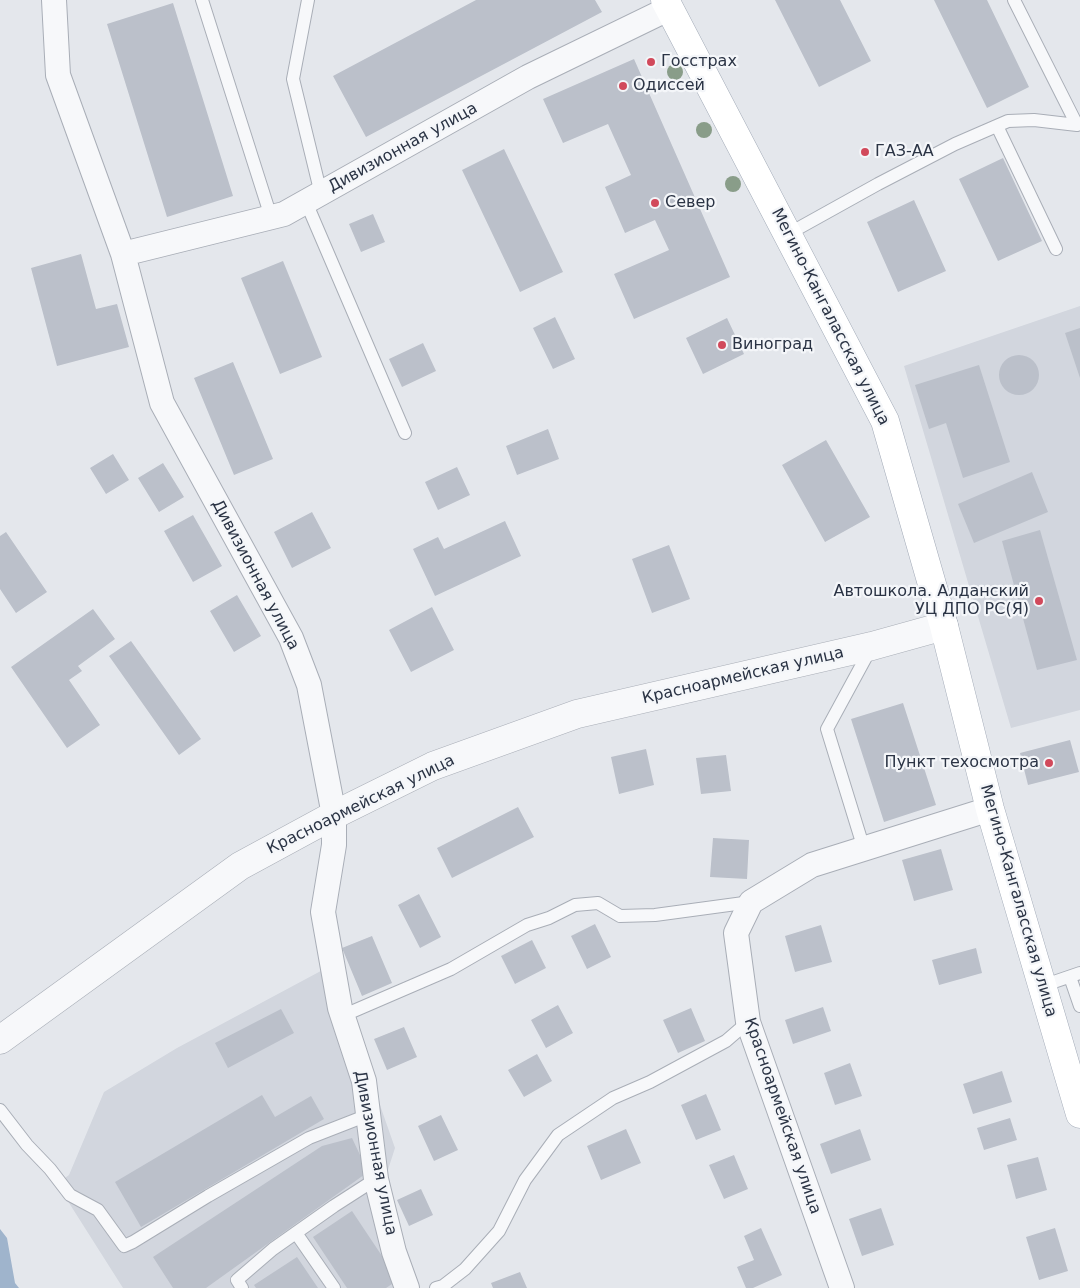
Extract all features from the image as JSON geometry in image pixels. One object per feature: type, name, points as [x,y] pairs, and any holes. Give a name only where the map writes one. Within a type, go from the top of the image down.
[{"type":"main road","name":"Мегино-Кангаласская улица","points":[[671,4],[885,421],[944,626],[990,809],[1080,1114]]},
{"type":"street","name":"Дивизионная улица","points":[[54,0],[58,75],[123,254],[162,403],[291,638],[306,678],[334,815],[334,846],[323,912],[342,1016],[364,1081],[376,1179],[394,1252],[407,1288]]},
{"type":"street","name":"Дивизионная улица","points":[[123,254],[284,214],[528,77],[671,4]]},
{"type":"street","name":"Красноармейская улица","points":[[0,1040],[240,866],[334,815],[433,766],[577,714],[872,646],[944,626]]},
{"type":"street","points":[[751,902],[812,865],[990,809]]},
{"type":"street","name":"Красноармейская улица","points":[[751,902],[736,933],[748,1022],[842,1288]]},
{"type":"lane","points":[[202,0],[271,217]]},
{"type":"lane","points":[[308,0],[293,79],[314,198],[406,433]]},
{"type":"lane","points":[[1014,0],[1079,125]]},
{"type":"lane","points":[[788,234],[955,144],[1008,121],[1034,120],[1079,125]]},
{"type":"lane","points":[[997,126],[1056,249]]},
{"type":"lane","points":[[864,848],[827,728],[872,646]]},
{"type":"lane","points":[[342,1016],[451,969],[527,925],[549,918],[575,905],[598,903],[620,916],[655,915],[751,902]]},
{"type":"lane","points":[[1042,986],[1075,975],[1080,1006]]},
{"type":"lane","points":[[436,1288],[443,1286],[465,1269],[499,1231],[524,1180],[558,1136],[613,1098],[665,1074],[726,1041],[748,1022]]},
{"type":"lane","points":[[0,1110],[70,1195],[98,1210],[124,1246],[134,1242],[208,1196],[309,1138],[368,1115]]},
{"type":"lane","points":[[242,1288],[237,1280],[273,1249],[376,1179]]},
{"type":"lane","points":[[296,1232],[334,1288]]},
{"type":"shaded area","points":[[1080,306],[1080,710],[1011,728],[904,366]]},
{"type":"shaded area","points":[[332,965],[359,1025],[381,1108],[395,1148],[386,1176],[411,1269],[420,1288],[123,1288],[57,1184],[69,1175],[104,1092],[177,1048]]},
{"type":"water","points":[[0,1229],[7,1238],[15,1283],[19,1288],[0,1288]]},
{"type":"building","points":[[476,0],[595,0],[602,12],[366,137],[333,76]]},
{"type":"building","points":[[775,0],[840,0],[871,61],[819,87]]},
{"type":"building","points":[[934,0],[987,0],[1029,87],[987,108]]},
{"type":"building","points":[[173,3],[233,196],[167,217],[107,24]]},
{"type":"building","name":"Север","points":[[634,59],[730,277],[634,319],[614,274],[669,250],[655,220],[625,233],[605,187],[631,175],[608,124],[563,143],[543,99]]},
{"type":"building","points":[[504,149],[563,272],[520,292],[462,170]]},
{"type":"building","points":[[1003,158],[1042,241],[998,261],[959,179]]},
{"type":"building","points":[[914,200],[946,271],[898,292],[867,222]]},
{"type":"building","points":[[373,214],[385,242],[361,252],[349,224]]},
{"type":"building","points":[[81,254],[96,309],[117,304],[129,347],[57,366],[31,268]]},
{"type":"building","points":[[283,261],[322,357],[280,374],[241,278]]},
{"type":"building","points":[[555,317],[575,359],[553,369],[533,328]]},
{"type":"building","points":[[727,318],[744,354],[703,374],[686,338]]},
{"type":"building","points":[[1080,328],[1080,378],[1065,333]]},
{"type":"building","points":[[423,343],[436,371],[402,387],[389,359]]},
{"type":"building","points":[[1019,355],[1033,361],[1039,375],[1033,389],[1019,395],[1005,389],[999,375],[1005,361]]},
{"type":"building","points":[[233,362],[273,459],[234,475],[194,378]]},
{"type":"building","points":[[979,365],[1010,462],[963,478],[946,423],[929,429],[915,385]]},
{"type":"building","points":[[548,429],[559,459],[517,475],[506,446]]},
{"type":"building","points":[[826,440],[870,517],[825,542],[782,465]]},
{"type":"building","points":[[113,454],[129,480],[106,494],[90,468]]},
{"type":"building","points":[[163,463],[184,497],[159,512],[138,478]]},
{"type":"building","points":[[457,467],[470,495],[438,510],[425,482]]},
{"type":"building","points":[[1032,472],[1048,512],[974,543],[958,504]]},
{"type":"building","points":[[312,512],[331,548],[292,568],[274,532]]},
{"type":"building","points":[[193,515],[222,566],[193,582],[164,531]]},
{"type":"building","points":[[505,521],[521,556],[435,596],[413,549],[438,537],[444,549]]},
{"type":"building","name":"Автошкола. Алданский УЦ ДПО РС(Я)","points":[[1040,530],[1077,660],[1037,670],[1002,541]]},
{"type":"building","points":[[6,532],[47,592],[16,613],[0,589],[0,536]]},
{"type":"building","points":[[669,545],[690,599],[652,613],[632,559]]},
{"type":"building","points":[[237,595],[261,636],[234,652],[210,611]]},
{"type":"building","points":[[432,607],[454,650],[411,672],[389,630]]},
{"type":"building","points":[[93,609],[115,639],[78,666],[82,671],[69,680],[100,725],[67,748],[11,667]]},
{"type":"building","points":[[131,641],[201,739],[179,755],[109,656]]},
{"type":"building","points":[[903,703],[936,805],[884,822],[851,719]]},
{"type":"building","name":"Пункт техосмотра","points":[[1070,740],[1079,772],[1028,785],[1020,753]]},
{"type":"building","points":[[646,749],[654,785],[619,794],[611,757]]},
{"type":"building","points":[[726,755],[731,791],[701,794],[696,758]]},
{"type":"building","points":[[518,807],[534,837],[452,878],[437,848]]},
{"type":"building","points":[[713,838],[749,840],[747,879],[710,877]]},
{"type":"building","points":[[941,849],[953,890],[914,901],[902,860]]},
{"type":"building","points":[[419,894],[441,937],[420,948],[398,905]]},
{"type":"building","points":[[595,924],[611,957],[587,969],[571,936]]},
{"type":"building","points":[[821,925],[832,962],[795,972],[785,936]]},
{"type":"building","points":[[372,936],[392,983],[362,996],[342,948]]},
{"type":"building","points":[[532,940],[546,968],[515,984],[501,956]]},
{"type":"building","points":[[976,948],[982,973],[939,985],[932,960]]},
{"type":"building","points":[[558,1005],[573,1033],[546,1048],[531,1020]]},
{"type":"building","points":[[823,1007],[831,1031],[793,1044],[785,1020]]},
{"type":"building","points":[[691,1008],[705,1041],[678,1053],[663,1020]]},
{"type":"building","points":[[281,1009],[294,1033],[228,1068],[215,1043]]},
{"type":"building","points":[[404,1027],[417,1057],[387,1070],[374,1039]]},
{"type":"building","points":[[537,1054],[552,1081],[524,1097],[508,1070]]},
{"type":"building","points":[[850,1063],[862,1096],[835,1105],[824,1073]]},
{"type":"building","points":[[1002,1071],[1012,1102],[973,1114],[963,1084]]},
{"type":"building","points":[[706,1094],[721,1130],[696,1140],[681,1105]]},
{"type":"building","points":[[262,1095],[275,1117],[311,1096],[324,1119],[141,1227],[115,1182]]},
{"type":"building","points":[[441,1115],[458,1150],[434,1161],[418,1126]]},
{"type":"building","points":[[1010,1118],[1017,1140],[984,1150],[977,1128]]},
{"type":"building","points":[[626,1129],[641,1163],[601,1180],[587,1146]]},
{"type":"building","points":[[860,1129],[871,1160],[831,1174],[820,1144]]},
{"type":"building","points":[[352,1138],[368,1172],[206,1288],[173,1288],[153,1257],[322,1146]]},
{"type":"building","points":[[734,1155],[748,1189],[724,1199],[709,1165]]},
{"type":"building","points":[[1038,1157],[1047,1190],[1016,1199],[1007,1165]]},
{"type":"building","points":[[421,1189],[433,1215],[409,1226],[397,1200]]},
{"type":"building","points":[[881,1208],[894,1245],[862,1256],[849,1219]]},
{"type":"building","points":[[352,1211],[398,1280],[386,1288],[347,1288],[313,1237]]},
{"type":"building","points":[[761,1228],[782,1275],[753,1288],[746,1288],[737,1267],[754,1260],[744,1236]]},
{"type":"building","points":[[1055,1228],[1068,1271],[1039,1280],[1026,1237]]},
{"type":"building","points":[[297,1257],[318,1288],[256,1288],[254,1285]]},
{"type":"building","points":[[520,1272],[527,1288],[493,1288],[491,1283]]},
{"type":"place","name":"Госстрах","points":[[651,62]]},
{"type":"place","name":"Одиссей","points":[[623,86]]},
{"type":"place","name":"ГАЗ-АА","points":[[865,152]]},
{"type":"place","name":"Север","points":[[655,203]]},
{"type":"place","name":"Виноград","points":[[722,345]]},
{"type":"place","name":"Автошкола. Алданский УЦ ДПО РС(Я)","points":[[1039,601]]},
{"type":"place","name":"Пункт техосмотра","points":[[1049,763]]}]
